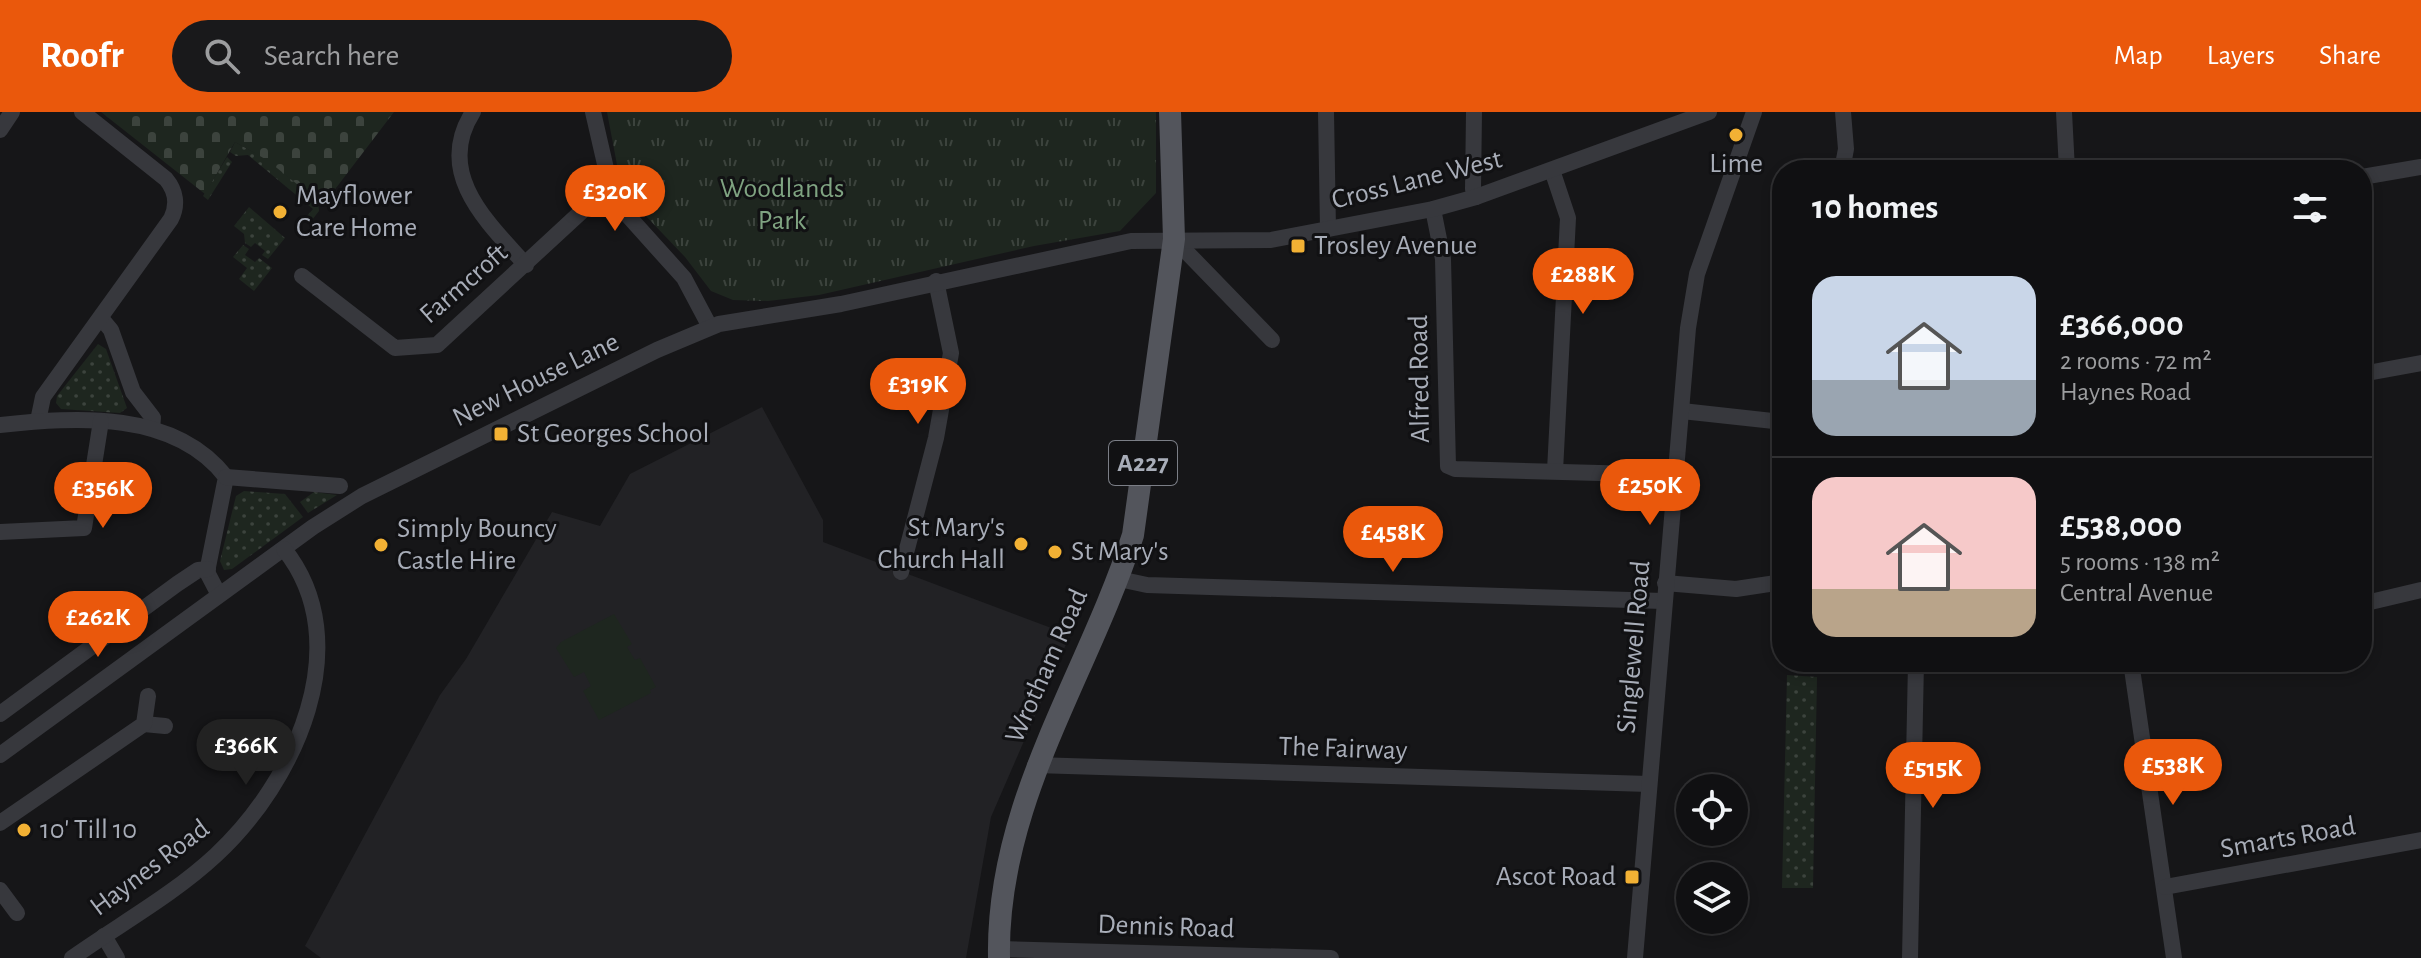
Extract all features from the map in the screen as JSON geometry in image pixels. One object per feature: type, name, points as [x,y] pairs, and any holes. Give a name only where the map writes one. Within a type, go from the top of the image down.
[{"type":"main road","name":"Wrotham Road","points":[[999,953],[1006,868],[1035,765],[1119,579],[1133,535],[1174,239],[1170,112]]},
{"type":"street","points":[[0,130],[12,112]]},
{"type":"street","points":[[38,421],[43,397],[171,219],[175,197],[166,179],[82,112]]},
{"type":"street","points":[[473,112],[460,144],[464,186],[476,209],[526,265]]},
{"type":"street","points":[[593,112],[607,188],[619,209],[684,278],[710,327]]},
{"type":"street","points":[[1326,112],[1328,229]]},
{"type":"street","points":[[1474,112],[1473,189],[1476,197]]},
{"type":"street","name":"Cross Lane West","points":[[1174,239],[1271,240],[1433,209],[1476,197],[1709,112]]},
{"type":"street","name":"Singlewell Road","points":[[1635,958],[1688,328],[1697,274],[1754,112]]},
{"type":"street","points":[[1843,112],[1844,160]]},
{"type":"street","points":[[2064,112],[2066,160]]},
{"type":"street","points":[[2372,175],[2421,167]]},
{"type":"street","points":[[1552,170],[1568,218],[1555,471]]},
{"type":"street","name":"Farmcroft","points":[[302,276],[395,348],[412,350],[437,345],[607,188]]},
{"type":"street","name":"Alfred Road","points":[[1433,209],[1443,259],[1448,466],[1455,469],[1675,475]]},
{"type":"street","points":[[1174,239],[1272,340]]},
{"type":"street","name":"New House Lane","points":[[0,755],[219,595],[375,489],[710,327],[841,304],[1079,250],[1174,239]]},
{"type":"street","points":[[901,572],[936,438],[951,353],[936,281]]},
{"type":"street","points":[[101,318],[113,334],[133,392],[153,418],[152,428]]},
{"type":"street","points":[[2372,372],[2421,363]]},
{"type":"street","points":[[1682,411],[1772,421]]},
{"type":"street","points":[[0,425],[38,421],[101,421],[152,428],[187,441],[216,464],[226,477],[340,486]]},
{"type":"street","points":[[0,532],[84,528],[101,421]]},
{"type":"street","points":[[219,595],[210,581],[208,569],[226,477]]},
{"type":"street","name":"Haynes Road","points":[[72,958],[183,882],[221,850],[256,809],[290,752],[311,690],[320,641],[309,588],[284,549]]},
{"type":"street","points":[[0,714],[177,584],[200,569],[208,569]]},
{"type":"street","points":[[1119,579],[1147,585],[1663,601]]},
{"type":"street","points":[[1665,583],[1736,589],[1772,584]]},
{"type":"street","points":[[2372,602],[2421,590]]},
{"type":"street","points":[[1910,958],[1916,672]]},
{"type":"street","points":[[2133,672],[2174,958]]},
{"type":"street","points":[[144,724],[148,696]]},
{"type":"street","points":[[0,823],[144,724],[165,726]]},
{"type":"street","points":[[211,734],[290,752]]},
{"type":"street","name":"The Fairway","points":[[1035,765],[1649,784]]},
{"type":"street","name":"Smarts Road","points":[[2165,887],[2421,840]]},
{"type":"street","points":[[0,890],[17,913]]},
{"type":"street","points":[[104,936],[117,958]]},
{"type":"street","name":"Dennis Road","points":[[999,953],[1331,958]]},
{"type":"shaded area","points":[[762,407],[823,520],[823,542],[1070,635],[991,817],[966,958],[321,958],[305,946],[440,695],[466,659],[552,512],[600,526],[630,474]]},
{"type":"green space","points":[[101,112],[394,112],[323,205],[267,160],[235,142],[205,194]]},
{"type":"green space","name":"Woodlands Park","points":[[607,112],[1156,112],[1156,193],[1120,231],[1034,246],[819,295],[768,301],[733,300],[711,291],[685,257],[622,191]]},
{"type":"green space","points":[[235,142],[268,160],[318,201],[319,211],[312,220],[307,216],[313,209],[248,155],[236,156],[230,152]]},
{"type":"green space","points":[[227,157],[232,162],[208,200],[203,196]]},
{"type":"green space","points":[[249,207],[285,238],[268,259],[262,255],[265,251],[255,243],[251,247],[245,243],[244,234],[234,226]]},
{"type":"green space","points":[[243,245],[249,249],[245,255],[255,262],[259,258],[272,268],[254,291],[239,279],[247,268],[233,257]]},
{"type":"green space","points":[[98,344],[106,349],[127,408],[120,413],[61,409],[56,403],[57,396]]},
{"type":"green space","points":[[244,491],[285,494],[303,517],[232,569],[224,570],[220,561],[236,496]]},
{"type":"green space","points":[[314,492],[337,495],[308,513],[300,502]]},
{"type":"green space","points":[[614,614],[632,644],[627,647],[635,660],[640,658],[656,687],[650,690],[651,693],[599,720],[583,691],[591,686],[584,672],[574,677],[556,648],[561,642]]},
{"type":"green space","points":[[1787,675],[1817,677],[1813,888],[1782,888]]},
{"type":"place","name":"Lime","points":[[1736,135]]},
{"type":"place","name":"Mayflower Care Home","points":[[280,212]]},
{"type":"place","name":"Trosley Avenue","points":[[1298,246]]},
{"type":"place","name":"St Georges School","points":[[501,434]]},
{"type":"place","name":"St Mary's Church Hall","points":[[1021,544]]},
{"type":"place","name":"Simply Bouncy Castle Hire","points":[[381,545]]},
{"type":"place","name":"St Mary's","points":[[1055,552]]},
{"type":"place","name":"10' Till 10","points":[[24,830]]},
{"type":"place","name":"Ascot Road","points":[[1632,877]]}]
